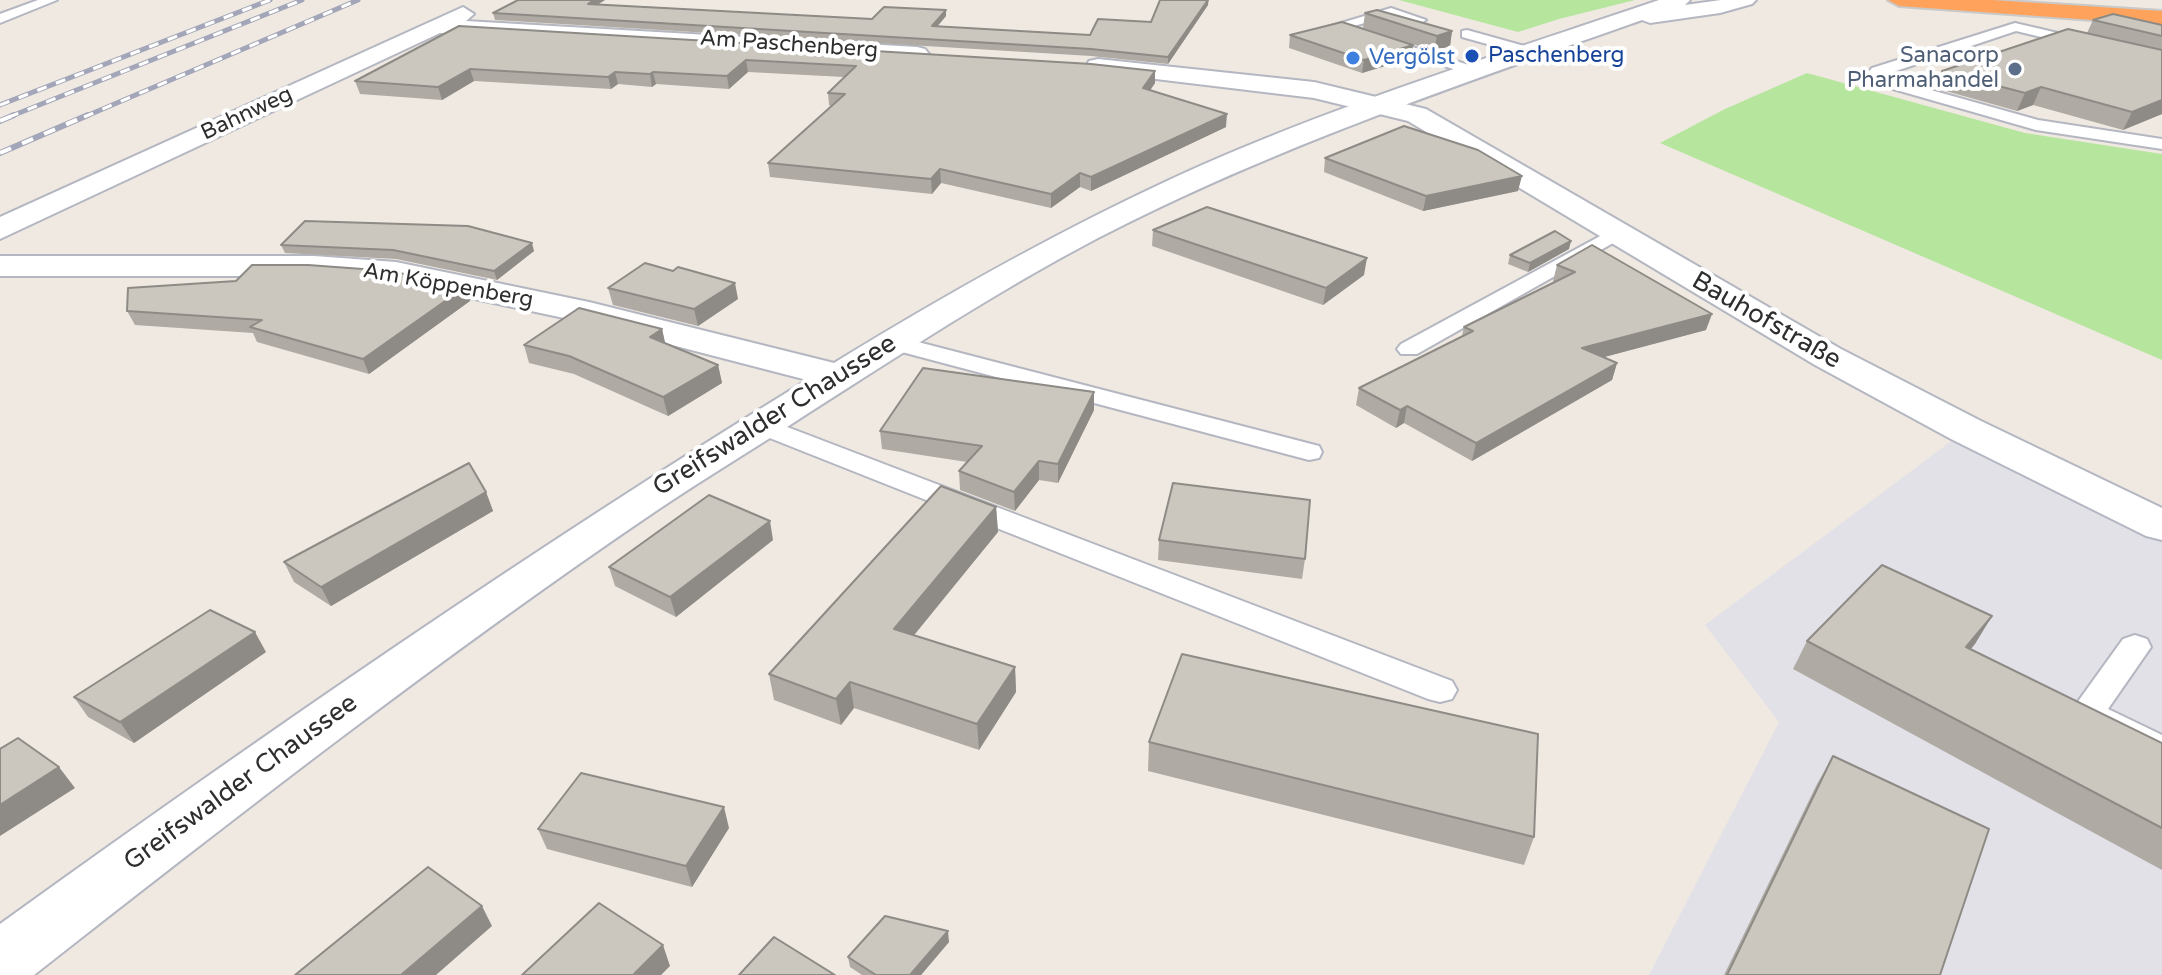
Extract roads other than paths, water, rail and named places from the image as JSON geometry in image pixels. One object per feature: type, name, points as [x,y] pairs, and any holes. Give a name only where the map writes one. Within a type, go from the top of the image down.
[{"type":"highway","points":[[1899,0],[2162,18]]},
{"type":"highway","points":[[2047,0],[2162,6]]},
{"type":"street","name":"Greifswalder Chaussee","points":[[0,962],[226,793],[486,607],[641,501],[761,425],[823,371],[891,342],[968,296],[1165,192],[1378,105],[1632,19],[1679,0]]},
{"type":"street","name":"Greifswalder Chaussee","points":[[1632,19],[1720,7],[1745,0]]},
{"type":"street","name":"Bahnweg","points":[[0,229],[483,5]]},
{"type":"street","name":"Am Paschenberg","points":[[437,26],[942,55]]},
{"type":"street","points":[[1076,65],[1285,86],[1378,105]]},
{"type":"street","name":"Bauhofstraße","points":[[1378,105],[1417,115],[1828,357],[2152,512]]},
{"type":"street","name":"Am Köppenberg","points":[[0,266],[314,266],[396,272],[589,313],[823,371]]},
{"type":"lane","points":[[0,19],[50,0]]},
{"type":"lane","points":[[1419,20],[1391,12],[1335,27],[1476,72]]},
{"type":"lane","points":[[2103,48],[2015,27],[1877,71],[1871,78],[2036,125],[2162,144]]},
{"type":"lane","points":[[1458,34],[1530,52]]},
{"type":"lane","points":[[1409,349],[1615,234]]},
{"type":"lane","points":[[891,342],[1309,452]]},
{"type":"lane","points":[[761,425],[1440,690]]},
{"type":"lane","points":[[2135,647],[2086,714],[2162,751]]},
{"type":"railway","points":[[0,105],[270,0]]},
{"type":"railway","points":[[14,115],[302,0]]},
{"type":"railway","points":[[84,117],[358,0]]},
{"type":"railway","points":[[0,121],[14,115]]},
{"type":"railway","points":[[9,117],[14,115]]},
{"type":"railway","points":[[0,153],[88,115]]},
{"type":"place","name":"Paschenberg","points":[[1472,56]]},
{"type":"place","name":"Vergölst","points":[[1353,58]]},
{"type":"place","name":"Sanacorp Pharmahandel","points":[[2015,69]]}]
